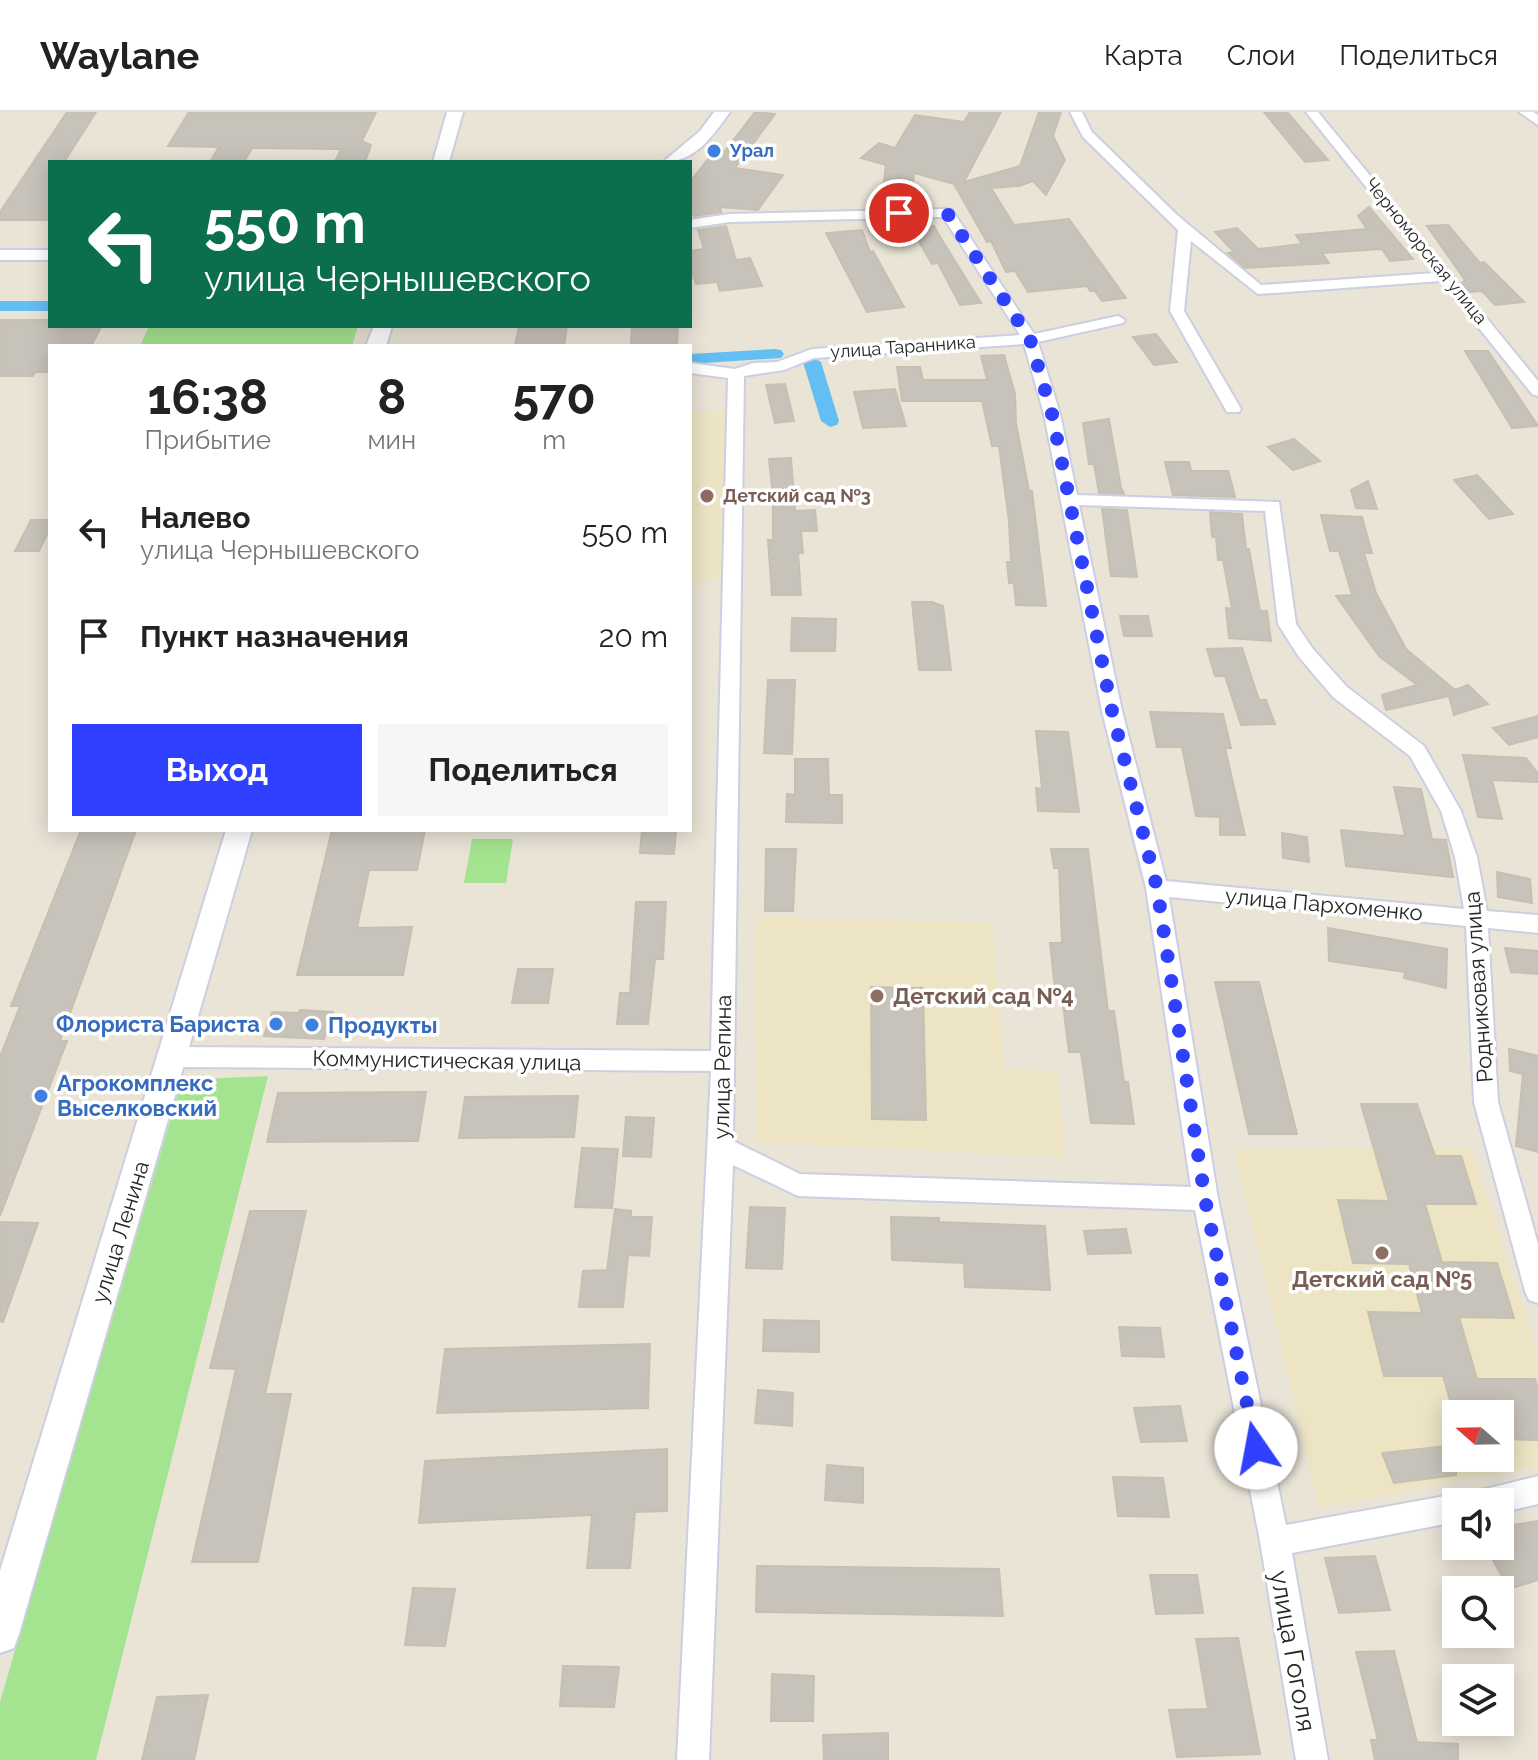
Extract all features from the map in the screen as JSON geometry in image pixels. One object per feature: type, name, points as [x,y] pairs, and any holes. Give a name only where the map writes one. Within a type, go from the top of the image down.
[{"type":"street","points":[[442,160],[455,112]]},
{"type":"street","points":[[674,160],[706,134],[722,112]]},
{"type":"street","points":[[1076,112],[1087,134],[1185,229],[1258,290],[1447,276]]},
{"type":"street","name":"Черноморская улица","points":[[1312,112],[1538,391]]},
{"type":"street","points":[[1525,112],[1538,121]]},
{"type":"street","name":"улица Гоголя","points":[[692,224],[729,218],[947,213],[1030,339],[1052,414],[1112,711],[1157,888],[1205,1199],[1275,1541],[1312,1760]]},
{"type":"street","points":[[1185,229],[1177,311],[1233,409]]},
{"type":"street","points":[[0,255],[48,255]]},
{"type":"street","name":"улица Таранника","points":[[692,368],[736,374],[753,368],[779,367],[812,354],[1030,339],[1118,320]]},
{"type":"street","name":"улица Репина","points":[[693,1760],[721,1147],[736,374]]},
{"type":"street","name":"Родниковая улица","points":[[1070,500],[1273,506],[1287,624],[1306,653],[1340,692],[1417,751],[1451,811],[1466,857],[1477,918],[1486,1102],[1538,1291]]},
{"type":"street","name":"улица Ленина","points":[[0,1634],[238,832]]},
{"type":"street","name":"улица Пархоменко","points":[[1157,888],[1538,924]]},
{"type":"street","name":"Коммунистическая улица","points":[[172,1057],[722,1061]]},
{"type":"street","points":[[721,1147],[798,1185],[1205,1199]]},
{"type":"street","points":[[1514,1495],[1538,1490]]},
{"type":"street","name":"улица Гоголя","points":[[1275,1541],[1442,1511]]},
{"type":"shaded area","name":"Детский сад №3","points":[[692,412],[727,412],[721,579],[692,582]]},
{"type":"shaded area","name":"Детский сад №4","points":[[755,917],[992,923],[1004,1069],[1057,1071],[1066,1157],[757,1142]]},
{"type":"shaded area","name":"Детский сад №5","points":[[1471,1147],[1538,1357],[1538,1465],[1514,1470],[1514,1400],[1442,1400],[1442,1472],[1502,1472],[1319,1508],[1235,1150]]},
{"type":"green space","points":[[148,328],[357,328],[353,344],[141,344]]},
{"type":"green space","points":[[472,839],[513,839],[506,883],[464,883]]},
{"type":"green space","points":[[268,1076],[96,1760],[0,1760],[0,1702],[182,1080]]},
{"type":"building","points":[[67,112],[96,112],[65,160],[48,160],[48,220],[0,220],[0,212]]},
{"type":"building","points":[[189,112],[376,112],[362,141],[371,145],[366,160],[336,160],[341,149],[252,148],[245,160],[211,160],[219,147],[168,146]]},
{"type":"building","points":[[755,112],[775,114],[735,168],[783,175],[758,210],[720,207],[721,212],[694,216],[692,179],[716,149],[725,151]]},
{"type":"building","points":[[970,112],[1001,112],[964,182],[1020,166],[1039,112],[1061,112],[1053,136],[1065,160],[1046,195],[1033,181],[1019,186],[991,188],[1014,225],[1069,219],[1126,298],[1102,301],[1087,286],[1028,292],[1015,271],[1006,272],[991,241],[987,242],[954,184],[914,173],[911,207],[898,207],[896,199],[882,198],[886,165],[861,158],[879,143],[895,148],[915,115],[964,122]]},
{"type":"building","points":[[1264,112],[1287,112],[1328,160],[1305,162]]},
{"type":"building","points":[[1369,207],[1413,259],[1390,261],[1382,249],[1322,253],[1329,263],[1245,268],[1228,253],[1234,252],[1215,232],[1237,228],[1258,249],[1302,244],[1296,235],[1367,229],[1358,216]]},
{"type":"building","points":[[1448,225],[1480,263],[1484,262],[1524,302],[1495,305],[1482,291],[1469,292],[1462,283],[1465,280],[1427,226]]},
{"type":"building","points":[[726,226],[736,260],[750,258],[762,286],[720,291],[717,282],[696,284],[692,272],[692,251],[704,249],[698,230]]},
{"type":"building","points":[[934,226],[981,303],[960,305],[938,263],[932,264],[911,228]]},
{"type":"building","points":[[862,230],[870,252],[873,251],[904,307],[867,312],[826,233]]},
{"type":"building","points":[[0,320],[48,320],[48,328],[100,328],[92,344],[48,344],[48,372],[35,372],[33,376],[0,376]]},
{"type":"building","points":[[519,328],[567,328],[564,344],[515,344]]},
{"type":"building","points":[[632,328],[678,328],[677,344],[631,344]]},
{"type":"building","points":[[1156,334],[1177,362],[1154,365],[1133,337]]},
{"type":"building","points":[[1465,351],[1488,351],[1538,426],[1512,428]]},
{"type":"building","points":[[1004,355],[1015,394],[1016,423],[1029,491],[1032,491],[1046,606],[1016,605],[1014,583],[1009,583],[1009,521],[999,446],[992,446],[982,401],[902,401],[897,367],[920,367],[923,380],[987,380],[981,356]]},
{"type":"building","points":[[785,384],[794,421],[775,423],[766,385]]},
{"type":"building","points":[[895,389],[906,426],[863,428],[854,392]]},
{"type":"building","points":[[1109,419],[1124,494],[1099,493],[1094,464],[1089,464],[1083,423]]},
{"type":"building","points":[[1294,439],[1320,461],[1293,470],[1268,447]]},
{"type":"building","points":[[791,458],[795,511],[815,510],[817,531],[801,531],[803,553],[798,553],[801,595],[772,595],[768,540],[773,540],[773,496],[769,459]]},
{"type":"building","points":[[1165,462],[1189,462],[1191,471],[1228,471],[1233,488],[1230,489],[1233,489],[1235,497],[1173,495]]},
{"type":"building","points":[[1477,475],[1513,514],[1489,519],[1454,480]]},
{"type":"building","points":[[1368,481],[1377,509],[1356,508],[1351,490]]},
{"type":"building","points":[[1102,509],[1127,510],[1137,577],[1111,576]]},
{"type":"building","points":[[1210,512],[1242,514],[1246,549],[1249,549],[1260,611],[1267,611],[1271,641],[1229,638],[1226,608],[1232,609],[1223,560],[1218,560],[1216,537],[1212,537]]},
{"type":"building","points":[[1321,515],[1362,517],[1372,553],[1364,553],[1376,593],[1406,649],[1455,690],[1468,685],[1488,704],[1454,715],[1449,696],[1386,710],[1382,695],[1417,685],[1379,656],[1336,596],[1352,595],[1339,551],[1330,551]]},
{"type":"building","points":[[31,520],[48,520],[48,532],[39,551],[15,551]]},
{"type":"building","points":[[912,602],[932,602],[943,606],[951,670],[919,670]]},
{"type":"building","points":[[1120,616],[1148,616],[1152,636],[1124,636]]},
{"type":"building","points":[[792,618],[836,619],[835,651],[791,651]]},
{"type":"building","points":[[1242,648],[1259,700],[1266,700],[1275,724],[1241,725],[1225,676],[1215,676],[1207,649]]},
{"type":"building","points":[[768,680],[795,680],[792,754],[764,753]]},
{"type":"building","points":[[1150,712],[1223,714],[1231,748],[1225,748],[1245,835],[1220,835],[1220,817],[1196,816],[1182,747],[1157,747]]},
{"type":"building","points":[[1538,716],[1538,737],[1509,745],[1493,728]]},
{"type":"building","points":[[1036,731],[1068,732],[1079,812],[1038,811],[1036,788],[1042,789]]},
{"type":"building","points":[[1463,755],[1526,758],[1538,774],[1538,782],[1492,780],[1502,819],[1478,817]]},
{"type":"building","points":[[795,759],[828,759],[829,795],[842,795],[842,823],[786,822],[787,794],[795,795]]},
{"type":"building","points":[[1394,787],[1421,789],[1432,839],[1446,840],[1453,877],[1346,866],[1341,830],[1405,836]]},
{"type":"building","points":[[80,832],[135,832],[60,1041],[67,1041],[0,1216],[0,1057],[20,1006],[11,1006]]},
{"type":"building","points":[[332,832],[425,832],[417,870],[369,870],[357,928],[412,927],[403,975],[297,975]]},
{"type":"building","points":[[642,832],[676,832],[674,854],[640,853]]},
{"type":"building","points":[[1282,833],[1307,837],[1309,862],[1283,858]]},
{"type":"building","points":[[766,849],[796,849],[793,911],[765,911]]},
{"type":"building","points":[[1051,849],[1088,849],[1108,1011],[1114,1011],[1124,1082],[1128,1082],[1134,1124],[1091,1123],[1081,1052],[1069,1052],[1061,988],[1055,988],[1050,943],[1062,943],[1059,868],[1054,868]]},
{"type":"building","points":[[1497,872],[1530,879],[1532,903],[1498,897]]},
{"type":"building","points":[[636,902],[666,902],[663,959],[655,959],[648,1024],[617,1024],[620,993],[630,993]]},
{"type":"building","points":[[1328,928],[1447,949],[1446,988],[1404,978],[1405,972],[1329,961]]},
{"type":"building","points":[[1505,948],[1538,951],[1538,974],[1511,972]]},
{"type":"building","points":[[518,969],[553,969],[548,1003],[512,1003]]},
{"type":"building","points":[[1215,982],[1259,982],[1297,1134],[1249,1134]]},
{"type":"building","points":[[871,987],[923,988],[926,1120],[872,1119]]},
{"type":"building","points":[[300,1010],[333,1012],[324,1039],[264,1036],[272,1012],[299,1013]]},
{"type":"building","points":[[1509,1049],[1538,1056],[1538,1152],[1516,1146],[1523,1074],[1510,1071]]},
{"type":"building","points":[[426,1092],[418,1141],[267,1142],[278,1093]]},
{"type":"building","points":[[578,1096],[574,1137],[459,1138],[465,1097]]},
{"type":"building","points":[[1361,1104],[1417,1104],[1435,1156],[1461,1156],[1476,1204],[1425,1204],[1442,1262],[1497,1263],[1514,1318],[1459,1317],[1477,1379],[1535,1379],[1538,1389],[1538,1440],[1514,1439],[1514,1400],[1450,1400],[1443,1376],[1384,1376],[1368,1312],[1422,1313],[1409,1264],[1353,1263],[1338,1200],[1389,1201]]},
{"type":"building","points":[[626,1117],[654,1118],[651,1157],[623,1156]]},
{"type":"building","points":[[582,1148],[618,1149],[612,1208],[575,1207]]},
{"type":"building","points":[[750,1207],[785,1208],[782,1269],[746,1268]]},
{"type":"building","points":[[615,1209],[631,1211],[631,1217],[652,1217],[649,1256],[628,1255],[623,1307],[579,1307],[583,1271],[607,1270]]},
{"type":"building","points":[[250,1211],[306,1211],[265,1394],[291,1394],[258,1562],[192,1562],[236,1369],[210,1368]]},
{"type":"building","points":[[891,1217],[1045,1226],[1050,1290],[965,1287],[964,1263],[892,1260]]},
{"type":"building","points":[[0,1222],[38,1223],[3,1322],[0,1321]]},
{"type":"building","points":[[1126,1229],[1131,1253],[1088,1254],[1084,1231]]},
{"type":"building","points":[[764,1320],[819,1321],[819,1352],[763,1351]]},
{"type":"building","points":[[1119,1327],[1160,1328],[1164,1357],[1122,1356]]},
{"type":"building","points":[[650,1344],[648,1408],[437,1413],[445,1349]]},
{"type":"building","points":[[758,1390],[793,1393],[792,1426],[755,1423]]},
{"type":"building","points":[[1180,1406],[1187,1441],[1141,1442],[1134,1408]]},
{"type":"building","points":[[1442,1447],[1442,1472],[1456,1472],[1456,1475],[1394,1483],[1382,1453]]},
{"type":"building","points":[[667,1449],[667,1511],[635,1512],[630,1568],[587,1568],[592,1515],[419,1523],[425,1461]]},
{"type":"building","points":[[827,1465],[863,1468],[863,1503],[825,1500]]},
{"type":"building","points":[[1113,1477],[1163,1478],[1169,1517],[1118,1516]]},
{"type":"building","points":[[1538,1521],[1538,1580],[1514,1587],[1514,1576],[1502,1576],[1493,1560],[1514,1560],[1514,1525]]},
{"type":"building","points":[[1375,1556],[1390,1610],[1339,1613],[1325,1558]]},
{"type":"building","points":[[757,1566],[999,1569],[1003,1616],[756,1612]]},
{"type":"building","points":[[1150,1575],[1197,1575],[1203,1613],[1156,1614]]},
{"type":"building","points":[[413,1588],[455,1589],[445,1646],[405,1645]]},
{"type":"building","points":[[1238,1638],[1260,1754],[1177,1757],[1169,1710],[1208,1709],[1196,1639]]},
{"type":"building","points":[[1394,1651],[1417,1742],[1458,1744],[1458,1760],[1375,1760],[1371,1740],[1378,1740],[1356,1652]]},
{"type":"building","points":[[563,1666],[619,1667],[614,1707],[560,1706]]},
{"type":"building","points":[[772,1674],[814,1676],[813,1721],[771,1721]]},
{"type":"building","points":[[208,1695],[194,1760],[142,1760],[157,1697]]},
{"type":"building","points":[[888,1733],[888,1760],[824,1760],[823,1735]]},
{"type":"waterway","points":[[0,306],[48,306]]},
{"type":"waterway","points":[[692,359],[775,354]]},
{"type":"waterway","points":[[812,362],[830,421]]},
{"type":"place","name":"Урал","points":[[714,151]]},
{"type":"place","name":"Детский сад №3","points":[[707,496]]},
{"type":"place","name":"Детский сад №4","points":[[877,996]]},
{"type":"place","name":"Флориста Бариста","points":[[276,1024]]},
{"type":"place","name":"Продукты","points":[[312,1025]]},
{"type":"place","name":"Агрокомплекс Выселковский","points":[[41,1096]]},
{"type":"place","name":"Детский сад №5","points":[[1382,1253]]},
{"type":"route","points":[[899,213],[947,213],[1030,339],[1052,414],[1112,711],[1157,888],[1205,1199],[1256,1448]]}]
